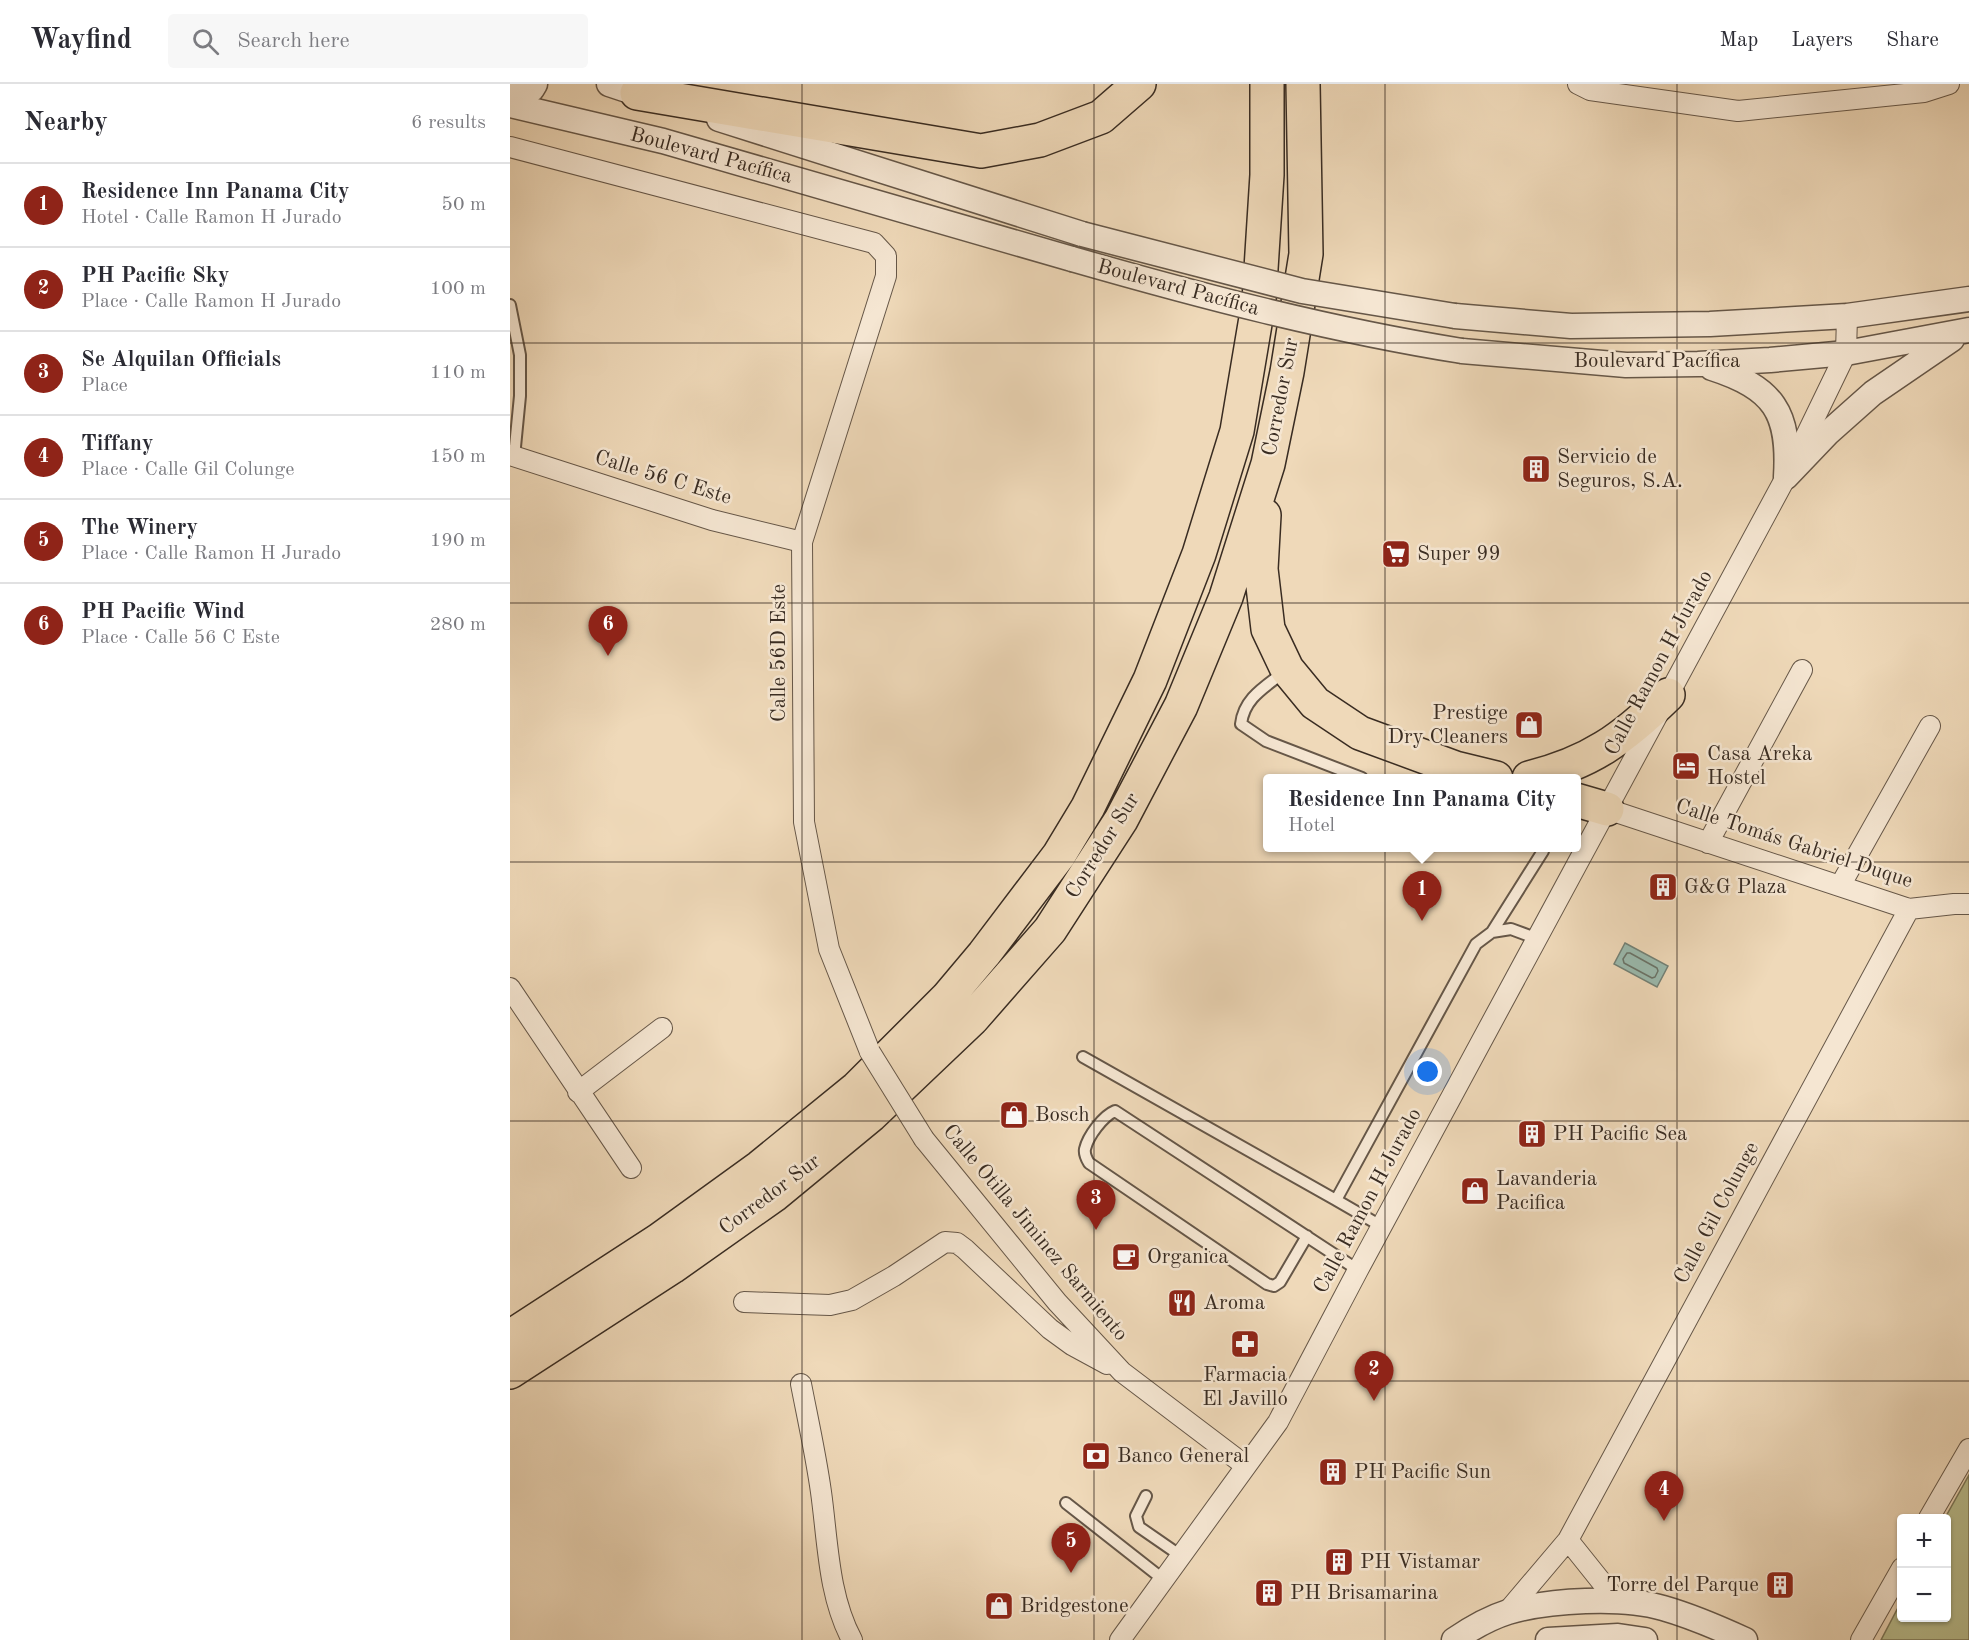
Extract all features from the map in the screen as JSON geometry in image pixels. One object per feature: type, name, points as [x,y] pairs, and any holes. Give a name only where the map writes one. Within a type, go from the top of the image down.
[{"type":"highway","points":[[623,88],[981,151],[1040,140],[1101,117],[1139,84]]},
{"type":"highway","name":"Corredor Sur","points":[[510,1337],[659,1240],[760,1167],[856,1088],[947,998],[984,954],[1059,855],[1088,807],[1150,680],[1199,554],[1237,431],[1259,300],[1267,175],[1267,84]]},
{"type":"highway","name":"Corredor Sur","points":[[510,1372],[672,1267],[774,1195],[871,1115],[972,1019],[1050,930],[1121,820],[1181,706],[1226,597],[1268,464],[1287,372],[1306,254],[1303,84]]},
{"type":"highway","points":[[1268,464],[1261,569],[1268,629],[1287,669],[1315,703],[1360,733],[1455,768],[1480,774]]},
{"type":"highway","points":[[1545,774],[1598,753],[1635,727],[1668,695]]},
{"type":"street","points":[[510,90],[532,89],[536,84]]},
{"type":"street","points":[[1578,84],[1590,90],[1738,111],[1924,92],[1949,84]]},
{"type":"street","name":"Boulevard Pacífica","points":[[623,88],[1082,234],[1302,291],[1455,316],[1571,326],[1710,324],[1847,316],[1969,299]]},
{"type":"street","name":"Boulevard Pacífica","points":[[510,105],[663,141],[1202,297],[1397,341],[1462,351],[1626,365],[1698,364],[1846,353],[1967,331]]},
{"type":"street","name":"Calle 56D Este","points":[[510,147],[874,243],[886,256],[886,276],[802,542],[804,822],[829,949],[870,1052]]},
{"type":"street","name":"Calle Ramon H Jurado","points":[[1581,832],[1592,805],[1668,695],[1786,477],[1846,353],[1847,316]]},
{"type":"street","points":[[1786,477],[1828,433],[1873,393],[1967,331]]},
{"type":"street","points":[[1698,364],[1738,377],[1762,391],[1779,411],[1786,441],[1786,477]]},
{"type":"street","name":"Calle 56 C Este","points":[[512,456],[712,519],[802,542]]},
{"type":"street","points":[[1708,843],[1802,670]]},
{"type":"street","points":[[1840,886],[1930,726]]},
{"type":"street","name":"Calle Tomás Gabriel Duque","points":[[1592,805],[1909,909],[1954,903],[1969,904]]},
{"type":"street","name":"Calle Ramon H Jurado","points":[[1120,1640],[1278,1422],[1381,1226],[1538,939],[1573,852]]},
{"type":"street","name":"Calle Gil Colunge","points":[[1507,1612],[1568,1540],[1909,909]]},
{"type":"street","points":[[510,988],[631,1168]]},
{"type":"street","points":[[578,1092],[662,1028]]},
{"type":"street","name":"Calle Otilla Jiminez Sarmiento","points":[[870,1052],[924,1139],[1057,1302],[1122,1372],[1246,1466]]},
{"type":"street","points":[[744,1302],[830,1305],[852,1300],[894,1276],[945,1242],[957,1243],[1050,1329],[1072,1345],[1122,1372]]},
{"type":"street","points":[[801,1384],[820,1490],[834,1594],[852,1640]]},
{"type":"street","points":[[1931,1514],[1969,1449]]},
{"type":"street","points":[[1568,1540],[1616,1600]]},
{"type":"street","points":[[1861,1640],[1897,1577]]},
{"type":"street","points":[[1454,1640],[1507,1612],[1561,1603],[1616,1600],[1662,1608],[1745,1640]]},
{"type":"street","points":[[1548,1640],[1618,1636],[1645,1640]]},
{"type":"lane","points":[[510,305],[520,355],[520,396],[512,456]]},
{"type":"lane","points":[[1287,669],[1252,697],[1245,707],[1241,724],[1266,741],[1352,774]]},
{"type":"lane","points":[[1336,1200],[1476,944],[1492,932],[1542,852]]},
{"type":"lane","points":[[1492,932],[1511,928],[1538,939]]},
{"type":"lane","points":[[1083,1057],[1381,1226]]},
{"type":"lane","points":[[1307,1236],[1280,1282],[1274,1286],[1267,1284],[1089,1162],[1085,1155],[1085,1148],[1102,1120],[1107,1114],[1115,1111],[1358,1269]]},
{"type":"lane","points":[[1146,1496],[1136,1516],[1139,1527],[1181,1556]]},
{"type":"lane","points":[[1066,1503],[1164,1580]]},
{"type":"green space","points":[[1969,1475],[1969,1640],[1881,1640],[1897,1610],[1897,1622],[1951,1622],[1951,1514],[1947,1514]]},
{"type":"water","points":[[1625,943],[1668,966],[1657,987],[1614,964]]},
{"type":"place","name":"Servicio de Seguros, S.A.","points":[[1536,469]]},
{"type":"place","name":"Super 99","points":[[1396,554]]},
{"type":"place","name":"PH Pacific Wind","points":[[608,656]]},
{"type":"place","name":"Prestige Dry Cleaners","points":[[1529,725]]},
{"type":"place","name":"Casa Areka Hostel","points":[[1686,766]]},
{"type":"place","name":"G&G Plaza","points":[[1663,887]]},
{"type":"place","name":"Residence Inn Panama City","points":[[1422,921]]},
{"type":"place","name":"Bosch","points":[[1014,1115]]},
{"type":"place","name":"PH Pacific Sea","points":[[1532,1134]]},
{"type":"place","name":"Lavanderia Pacifica","points":[[1475,1191]]},
{"type":"place","name":"Se Alquilan Officials","points":[[1096,1230]]},
{"type":"place","name":"Organica","points":[[1126,1257]]},
{"type":"place","name":"Aroma","points":[[1182,1303]]},
{"type":"place","name":"Farmacia El Javillo","points":[[1245,1344]]},
{"type":"place","name":"PH Pacific Sky","points":[[1374,1401]]},
{"type":"place","name":"Banco General","points":[[1096,1456]]},
{"type":"place","name":"PH Pacific Sun","points":[[1333,1472]]},
{"type":"place","name":"Tiffany","points":[[1664,1521]]},
{"type":"place","name":"PH Vistamar","points":[[1339,1562]]},
{"type":"place","name":"The Winery","points":[[1071,1573]]},
{"type":"place","name":"Torre del Parque","points":[[1780,1585]]},
{"type":"place","name":"PH Brisamarina","points":[[1269,1593]]},
{"type":"place","name":"Bridgestone","points":[[999,1606]]}]
